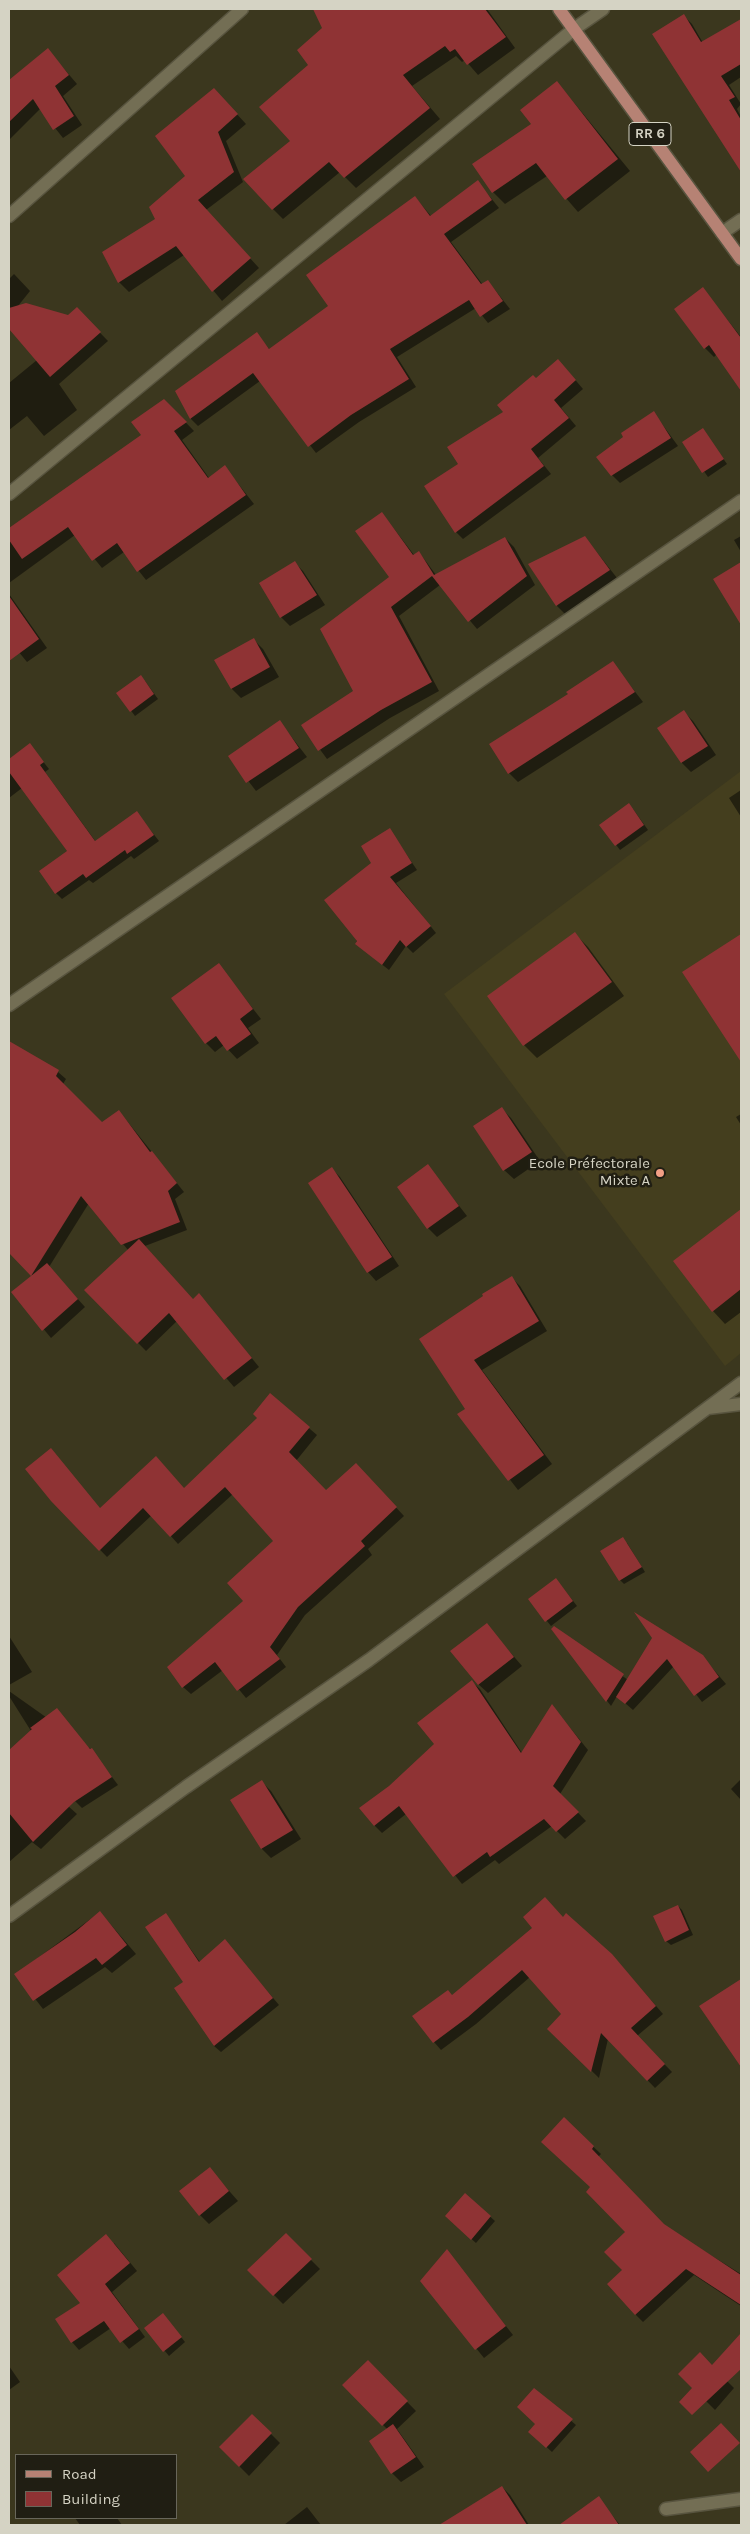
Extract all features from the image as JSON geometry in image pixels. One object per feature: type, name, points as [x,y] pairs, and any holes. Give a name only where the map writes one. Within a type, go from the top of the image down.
[{"type":"main road","name":"RR 6","points":[[559,9],[741,259]]},
{"type":"street","points":[[9,216],[242,9]]},
{"type":"street","points":[[9,494],[574,29],[603,9]]},
{"type":"street","points":[[722,233],[741,220]]},
{"type":"street","points":[[9,1005],[741,501]]},
{"type":"street","points":[[9,1916],[186,1787],[370,1660],[741,1383]]},
{"type":"street","points":[[708,1408],[741,1404]]},
{"type":"street","points":[[666,2508],[741,2499]]},
{"type":"shaded area","name":"Ecole Préfectorale Mixte A","points":[[741,771],[741,1353],[725,1366],[444,994]]},
{"type":"building","points":[[313,9],[485,9],[506,37],[467,65],[455,49],[450,52],[445,46],[403,75],[430,108],[344,178],[329,162],[272,210],[243,179],[290,141],[259,107],[308,65],[297,50],[322,28]]},
{"type":"building","points":[[684,14],[701,42],[741,19],[741,64],[721,76],[735,97],[729,100],[741,120],[741,172],[652,34]]},
{"type":"building","points":[[48,48],[69,75],[55,86],[74,116],[53,130],[33,99],[9,122],[9,80]]},
{"type":"building","points":[[557,81],[618,159],[565,200],[536,163],[492,193],[472,164],[531,124],[520,110]]},
{"type":"building","points":[[214,88],[238,114],[218,132],[234,172],[198,200],[251,258],[212,292],[176,246],[118,283],[102,252],[155,219],[149,207],[185,176],[155,136]]},
{"type":"building","points":[[478,180],[492,200],[444,234],[481,284],[488,280],[503,301],[480,317],[469,300],[390,349],[409,379],[351,415],[308,447],[253,373],[190,419],[175,391],[257,332],[269,349],[328,306],[306,275],[415,196],[430,216]]},
{"type":"building","points":[[703,287],[741,338],[741,391],[709,345],[704,349],[674,309]]},
{"type":"building","points":[[26,303],[68,315],[77,307],[101,332],[50,377],[9,329],[9,308]]},
{"type":"building","points":[[558,359],[576,380],[554,400],[569,418],[531,449],[544,466],[455,533],[424,486],[458,464],[447,447],[503,412],[497,405],[533,375],[536,378]]},
{"type":"building","points":[[164,399],[187,422],[174,431],[208,478],[225,465],[246,495],[137,572],[117,543],[92,561],[68,527],[22,559],[9,540],[9,528],[141,435],[131,422]]},
{"type":"building","points":[[654,411],[671,438],[611,476],[596,457],[623,437],[621,433]]},
{"type":"building","points":[[703,428],[724,459],[702,473],[682,442]]},
{"type":"building","points":[[382,512],[413,555],[419,551],[434,575],[505,537],[527,576],[468,622],[432,576],[391,607],[432,682],[381,710],[318,751],[301,725],[353,691],[320,629],[389,577],[355,531]]},
{"type":"building","points":[[585,536],[610,570],[556,606],[528,564]]},
{"type":"building","points":[[295,561],[317,595],[280,618],[259,583]]},
{"type":"building","points":[[741,562],[741,625],[713,579]]},
{"type":"building","points":[[9,596],[39,639],[9,661]]},
{"type":"building","points":[[254,638],[270,667],[231,689],[214,660]]},
{"type":"building","points":[[613,661],[635,692],[508,774],[489,744],[568,694],[566,692]]},
{"type":"building","points":[[141,675],[154,694],[130,712],[116,693]]},
{"type":"building","points":[[684,710],[708,746],[681,763],[657,728]]},
{"type":"building","points":[[280,720],[299,748],[246,783],[228,756]]},
{"type":"building","points":[[30,743],[44,762],[40,765],[95,841],[137,811],[154,835],[127,854],[125,850],[86,878],[83,874],[55,894],[39,871],[67,851],[9,772],[9,759]]},
{"type":"building","points":[[629,803],[644,825],[615,846],[599,825]]},
{"type":"building","points":[[390,828],[412,863],[390,877],[431,926],[406,947],[400,940],[382,965],[355,944],[357,941],[324,900],[371,863],[361,846]]},
{"type":"building","points":[[575,932],[612,982],[523,1046],[487,996]]},
{"type":"building","points":[[741,934],[741,1062],[682,972]]},
{"type":"building","points":[[219,963],[253,1009],[240,1019],[251,1034],[227,1051],[216,1036],[205,1044],[171,998]]},
{"type":"building","points":[[9,1041],[59,1070],[56,1076],[102,1122],[119,1110],[150,1152],[152,1151],[177,1183],[168,1191],[180,1222],[121,1245],[81,1196],[31,1276],[9,1253]]},
{"type":"building","points":[[502,1107],[532,1152],[503,1171],[473,1126]]},
{"type":"building","points":[[428,1164],[459,1206],[427,1229],[397,1187]]},
{"type":"building","points":[[332,1167],[392,1257],[367,1273],[308,1183]]},
{"type":"building","points":[[741,1209],[741,1289],[712,1312],[673,1261]]},
{"type":"building","points":[[139,1239],[193,1299],[199,1293],[252,1358],[224,1380],[169,1313],[137,1344],[84,1290]]},
{"type":"building","points":[[47,1263],[78,1299],[42,1331],[11,1292]]},
{"type":"building","points":[[512,1276],[539,1321],[474,1360],[544,1455],[508,1481],[457,1414],[465,1409],[419,1339],[483,1296],[482,1294]]},
{"type":"building","points":[[270,1393],[310,1427],[289,1452],[326,1490],[356,1463],[397,1507],[361,1541],[365,1546],[298,1607],[270,1647],[280,1659],[237,1691],[215,1662],[182,1688],[167,1667],[243,1601],[227,1583],[273,1541],[225,1487],[170,1537],[143,1508],[99,1551],[51,1501],[25,1469],[51,1448],[100,1508],[156,1456],[184,1488],[257,1418],[253,1414]]},
{"type":"building","points":[[623,1537],[642,1567],[619,1581],[600,1551]]},
{"type":"building","points":[[556,1578],[573,1601],[545,1622],[528,1599]]},
{"type":"building","points":[[634,1612],[703,1655],[719,1677],[694,1696],[667,1659],[625,1704],[616,1697],[652,1638]]},
{"type":"building","points":[[487,1623],[514,1657],[478,1685],[450,1651]]},
{"type":"building","points":[[554,1626],[624,1674],[606,1702],[551,1629]]},
{"type":"building","points":[[472,1680],[521,1753],[552,1704],[581,1742],[553,1786],[579,1812],[556,1832],[544,1819],[490,1857],[487,1852],[453,1877],[399,1806],[374,1826],[359,1808],[389,1786],[434,1744],[417,1723]]},
{"type":"building","points":[[57,1708],[90,1749],[92,1748],[112,1777],[74,1802],[33,1842],[9,1813],[9,1750],[32,1729],[30,1728]]},
{"type":"building","points":[[262,1780],[293,1830],[261,1849],[230,1800]]},
{"type":"building","points":[[545,1897],[563,1917],[566,1913],[612,1954],[656,2006],[631,2028],[665,2064],[647,2081],[601,2033],[591,2072],[547,2029],[561,2014],[522,1970],[468,2017],[433,2043],[412,2016],[448,1990],[452,1995],[532,1928],[523,1917]]},
{"type":"building","points":[[678,1905],[689,1930],[665,1942],[653,1916]]},
{"type":"building","points":[[100,1911],[127,1945],[102,1965],[96,1958],[33,2001],[14,1974],[75,1932]]},
{"type":"building","points":[[166,1913],[199,1962],[225,1939],[273,1998],[214,2046],[174,1988],[183,1982],[145,1927]]},
{"type":"building","points":[[741,1979],[741,2067],[699,2006]]},
{"type":"building","points":[[564,2117],[594,2146],[592,2149],[664,2224],[741,2275],[741,2305],[686,2269],[635,2315],[607,2284],[622,2270],[604,2252],[625,2232],[586,2192],[590,2187],[541,2142]]},
{"type":"building","points":[[210,2167],[229,2191],[199,2216],[179,2191]]},
{"type":"building","points":[[465,2193],[491,2216],[471,2240],[445,2216]]},
{"type":"building","points":[[286,2233],[312,2259],[273,2296],[247,2270]]},
{"type":"building","points":[[106,2234],[130,2263],[105,2284],[139,2329],[120,2343],[104,2321],[71,2343],[55,2319],[80,2303],[57,2275]]},
{"type":"building","points":[[447,2249],[506,2326],[475,2350],[420,2281]]},
{"type":"building","points":[[163,2313],[182,2337],[163,2352],[144,2328]]},
{"type":"building","points":[[741,2333],[741,2369],[692,2415],[679,2402],[692,2388],[678,2374],[700,2352],[712,2365]]},
{"type":"building","points":[[368,2360],[408,2401],[382,2426],[342,2385]]},
{"type":"building","points":[[534,2388],[573,2419],[546,2448],[528,2432],[535,2424],[517,2407]]},
{"type":"building","points":[[252,2414],[272,2433],[239,2467],[219,2447]]},
{"type":"building","points":[[721,2423],[740,2443],[708,2472],[690,2452]]},
{"type":"building","points":[[393,2424],[416,2457],[391,2474],[369,2441]]},
{"type":"building","points":[[502,2486],[527,2525],[439,2525]]},
{"type":"building","points":[[599,2496],[619,2525],[559,2525]]},
{"type":"place","name":"Ecole Préfectorale Mixte A","points":[[660,1173]]}]
